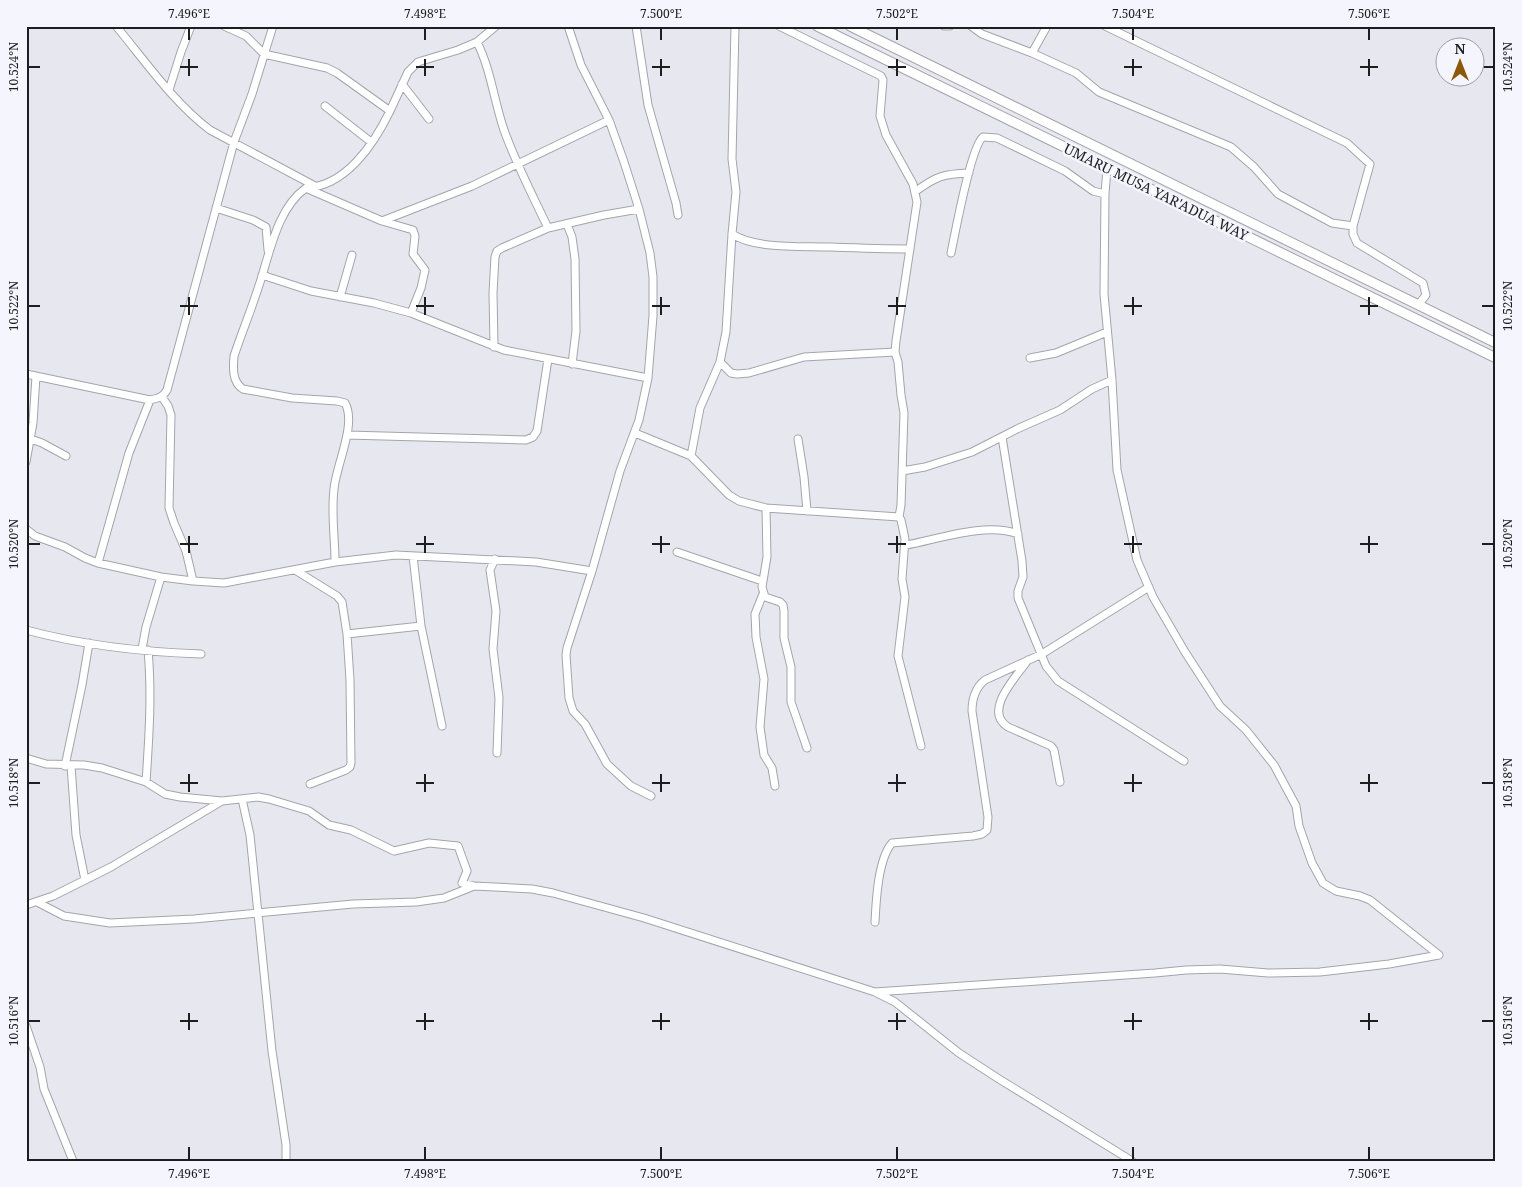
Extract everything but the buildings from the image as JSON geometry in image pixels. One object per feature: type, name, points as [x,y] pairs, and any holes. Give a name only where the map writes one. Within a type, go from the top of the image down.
[{"type":"main road","name":"UMARU MUSA YAR'ADUA WAY","points":[[817,26],[1496,358]]},
{"type":"main road","name":"UMARU MUSA YAR'ADUA WAY","points":[[850,26],[1496,343]]},
{"type":"street","points":[[116,26],[169,90],[201,123],[210,130],[317,187]]},
{"type":"street","points":[[169,90],[191,26]]},
{"type":"street","points":[[224,26],[246,36],[264,54],[326,68],[337,73],[390,111]]},
{"type":"street","points":[[26,374],[150,400],[162,397],[167,390],[234,142],[252,94],[273,26]]},
{"type":"street","points":[[336,562],[334,488],[338,465],[347,435],[349,409],[345,402],[292,398],[253,392],[239,386],[233,369],[234,356],[278,225],[297,196],[306,188],[328,184],[352,166],[380,131],[408,72],[418,62],[477,42],[496,26]]},
{"type":"street","points":[[568,26],[581,65],[609,120],[624,162],[639,209],[650,253],[653,277],[653,316],[648,378],[635,433],[620,471],[568,648],[567,666],[571,706],[585,724],[607,764],[631,786],[650,796]]},
{"type":"street","points":[[636,26],[648,105],[678,215]]},
{"type":"street","points":[[691,456],[700,408],[720,362],[726,332],[736,192],[732,158],[735,26]]},
{"type":"street","points":[[779,26],[881,76],[880,116],[886,135],[916,191],[915,217],[895,352],[898,362],[904,413],[899,518],[903,525],[906,544],[902,579],[905,598],[898,656],[921,746]]},
{"type":"street","points":[[944,26],[950,26]]},
{"type":"street","points":[[971,26],[982,34],[1076,73],[1100,92],[1231,147],[1254,167],[1278,194],[1332,223],[1353,226]]},
{"type":"street","points":[[1032,54],[1047,26]]},
{"type":"street","points":[[1105,26],[1347,143],[1370,164],[1353,226],[1353,234],[1357,243],[1423,283],[1426,295],[1418,305]]},
{"type":"street","points":[[477,42],[484,57],[504,129],[548,228]]},
{"type":"street","points":[[402,84],[429,119]]},
{"type":"street","points":[[325,106],[371,142]]},
{"type":"street","points":[[382,220],[472,186],[609,120]]},
{"type":"street","points":[[951,253],[972,159],[982,137],[997,138],[1065,171],[1087,188],[1105,194]]},
{"type":"street","points":[[875,992],[1155,974],[1186,970],[1220,969],[1268,972],[1320,972],[1389,964],[1439,955],[1370,900],[1336,891],[1323,883],[1312,863],[1300,826],[1296,806],[1274,765],[1246,730],[1220,706],[1148,587],[1138,560],[1117,470],[1112,380],[1104,294],[1107,168]]},
{"type":"street","points":[[916,191],[946,173],[969,173]]},
{"type":"street","points":[[306,188],[382,220],[410,229],[414,233],[413,254],[424,267],[425,274],[411,313]]},
{"type":"street","points":[[216,208],[253,220],[266,227],[268,252]]},
{"type":"street","points":[[494,347],[493,292],[497,251],[548,228],[639,209]]},
{"type":"street","points":[[567,224],[572,237],[575,259],[576,324],[572,364]]},
{"type":"street","points":[[732,234],[739,239],[750,242],[788,246],[909,249]]},
{"type":"street","points":[[340,297],[352,255]]},
{"type":"street","points":[[262,275],[311,291],[374,303],[411,313],[494,347],[648,378]]},
{"type":"street","points":[[1030,358],[1056,353],[1108,332]]},
{"type":"street","points":[[720,362],[731,373],[737,374],[749,373],[804,357],[895,352]]},
{"type":"street","points":[[347,435],[526,440],[533,438],[537,431],[548,359]]},
{"type":"street","points":[[26,462],[31,439],[36,376]]},
{"type":"street","points":[[902,471],[946,462],[972,452],[1060,410],[1092,389],[1112,380]]},
{"type":"street","points":[[162,397],[171,415],[169,508],[186,551],[193,581]]},
{"type":"street","points":[[98,562],[129,453],[150,400]]},
{"type":"street","points":[[635,433],[691,456],[729,495],[739,501],[766,508],[899,518]]},
{"type":"street","points":[[1002,437],[1018,534],[1023,578],[1018,598],[1050,672],[1062,685],[1184,761]]},
{"type":"street","points":[[31,439],[66,456]]},
{"type":"street","points":[[798,439],[804,477],[806,511]]},
{"type":"street","points":[[766,508],[767,557],[762,581],[763,594],[755,614],[756,637],[764,679],[760,727],[764,755],[772,768],[775,786]]},
{"type":"street","points":[[26,529],[34,536],[65,547],[85,558],[161,577],[193,581],[224,583],[336,562],[396,555],[536,562],[592,571]]},
{"type":"street","points":[[906,544],[966,532],[1004,530],[1018,534]]},
{"type":"street","points":[[677,552],[762,581]]},
{"type":"street","points":[[412,556],[421,626],[442,726]]},
{"type":"street","points":[[495,559],[490,570],[496,611],[494,649],[499,698],[497,753]]},
{"type":"street","points":[[294,570],[337,596],[342,602],[347,634],[350,680],[350,767],[310,784]]},
{"type":"street","points":[[146,782],[150,678],[145,650],[146,627],[161,577]]},
{"type":"street","points":[[875,922],[878,885],[888,848],[892,843],[973,836],[982,834],[987,830],[988,817],[972,702],[978,685],[1042,654],[1148,587]]},
{"type":"street","points":[[763,594],[780,602],[783,606],[784,638],[791,667],[791,702],[807,748]]},
{"type":"street","points":[[347,634],[421,626]]},
{"type":"street","points":[[26,630],[89,643],[201,654]]},
{"type":"street","points":[[85,880],[76,835],[68,766],[89,643]]},
{"type":"street","points":[[1028,660],[1008,685],[1000,707],[999,718],[1008,727],[1051,746],[1054,750],[1060,782]]},
{"type":"street","points":[[26,758],[46,764],[84,765],[102,768],[146,782],[165,794],[180,798],[222,801],[269,798],[309,811],[329,824],[351,830],[394,852],[429,843],[458,846],[467,871],[462,883],[474,886],[532,889],[553,893],[644,918],[875,992],[895,1002],[960,1053],[999,1079],[1132,1161]]},
{"type":"street","points":[[242,799],[250,835],[273,1059],[286,1145],[286,1161]]},
{"type":"street","points":[[26,905],[37,902],[110,867],[222,801]]},
{"type":"street","points":[[37,902],[64,916],[110,923],[194,919],[353,904],[416,902],[444,898],[474,886]]},
{"type":"street","points":[[26,1026],[40,1067],[44,1089],[73,1161]]}]
